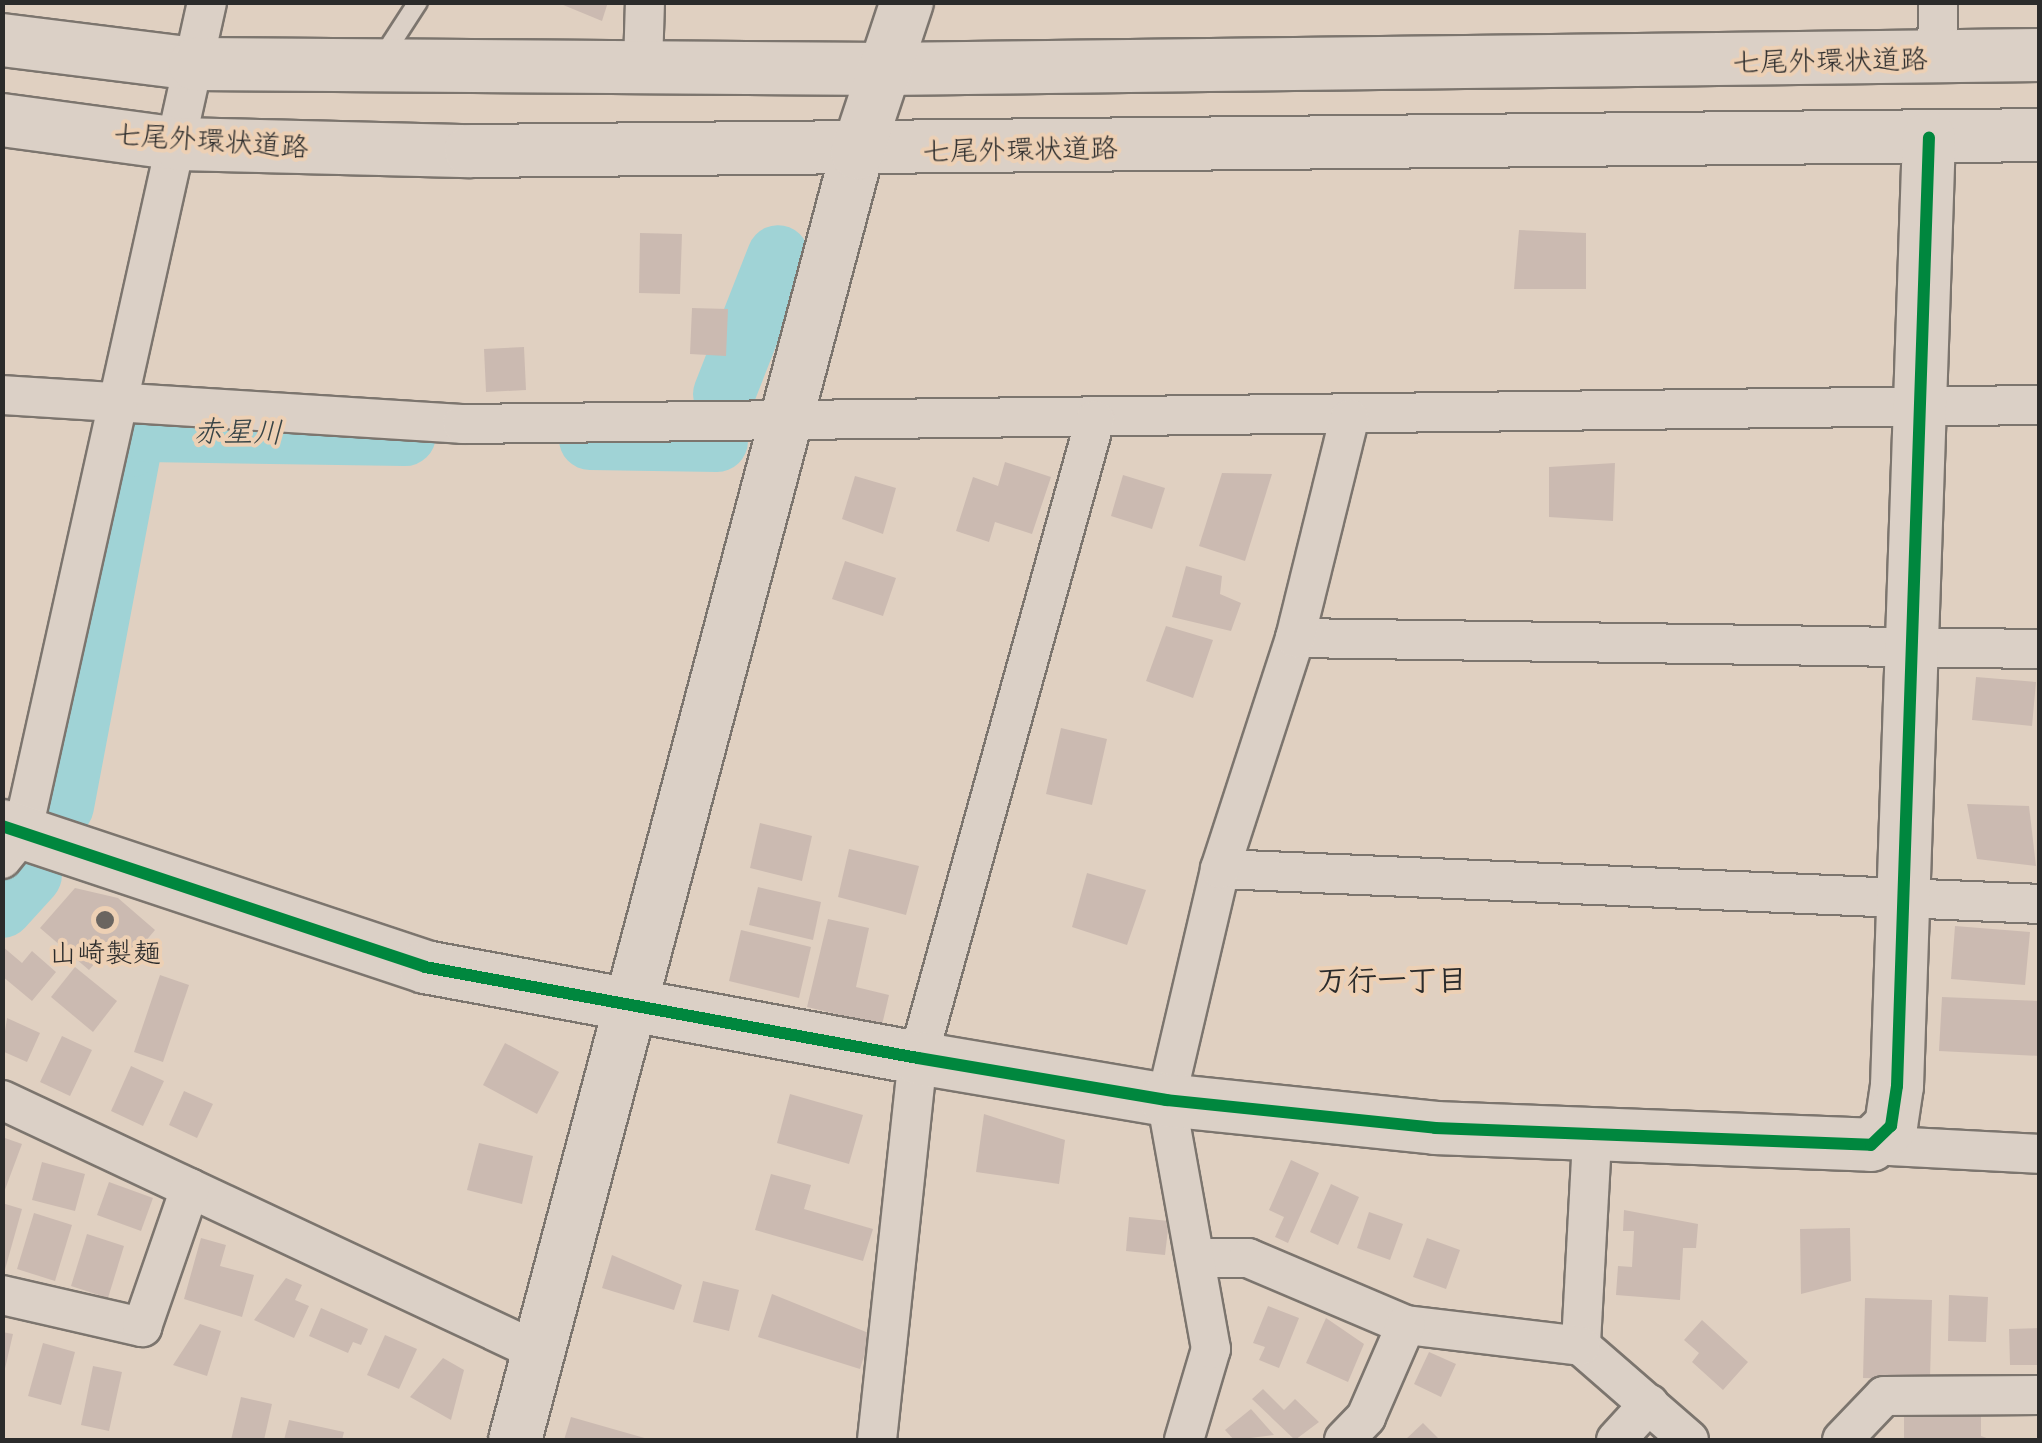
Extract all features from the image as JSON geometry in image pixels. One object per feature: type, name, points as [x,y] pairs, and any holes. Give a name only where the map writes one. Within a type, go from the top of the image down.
[{"type":"street","points":[[207,2],[179,144],[9,840],[425,968],[1166,1100],[1592,1140],[1871,1145],[2040,1154]]},
{"type":"street","points":[[642,65],[645,2]]},
{"type":"street","points":[[516,1440],[793,421],[858,153],[908,2]]},
{"type":"street","points":[[1938,2],[1938,59]]},
{"type":"street","name":"七尾外環状道路","points":[[2,40],[195,64],[885,70],[2040,55]]},
{"type":"street","name":"七尾外環状道路","points":[[2,120],[179,144],[858,153],[2040,136]]},
{"type":"street","points":[[1871,1145],[1890,1126],[1897,1086],[1908,651],[1924,407],[1929,138]]},
{"type":"street","points":[[2,395],[115,408],[462,424],[1349,419],[2040,406]]},
{"type":"street","points":[[1184,1440],[1211,1349],[1166,1100],[1220,868],[1294,638],[1349,419]]},
{"type":"street","points":[[876,1440],[918,1058],[1095,420]]},
{"type":"street","points":[[1294,638],[1908,651],[2040,649]]},
{"type":"street","points":[[1220,868],[1902,902],[2040,904]]},
{"type":"street","points":[[2,1100],[540,1352]]},
{"type":"street","points":[[1582,1346],[1592,1140]]},
{"type":"street","points":[[2,1295],[142,1327],[190,1188]]},
{"type":"street","points":[[1196,1258],[1248,1258],[1406,1325],[1582,1346],[1689,1440]]},
{"type":"street","points":[[1344,1440],[1366,1417],[1406,1325]]},
{"type":"street","points":[[1842,1440],[1884,1396],[2040,1395]]},
{"type":"street","points":[[1616,1440],[1650,1404]]},
{"type":"lane","points":[[378,64],[418,2]]},
{"type":"building","points":[[556,2],[608,2],[602,21]]},
{"type":"building","points":[[1519,230],[1586,233],[1586,289],[1514,289]]},
{"type":"building","points":[[640,233],[682,234],[680,294],[639,293]]},
{"type":"building","points":[[692,308],[728,309],[726,356],[690,354]]},
{"type":"building","points":[[524,347],[526,390],[486,392],[484,349]]},
{"type":"building","points":[[1005,462],[1051,477],[1032,534],[995,522],[989,542],[956,531],[973,477],[998,486]]},
{"type":"building","points":[[1615,463],[1613,521],[1549,517],[1549,467]]},
{"type":"building","points":[[1222,473],[1272,474],[1245,561],[1199,546]]},
{"type":"building","points":[[1123,475],[1165,488],[1152,529],[1111,516]]},
{"type":"building","points":[[855,476],[896,488],[883,534],[842,519]]},
{"type":"building","points":[[845,561],[896,578],[883,616],[832,599]]},
{"type":"building","points":[[1186,566],[1222,576],[1220,594],[1241,603],[1231,631],[1172,617]]},
{"type":"building","points":[[1166,626],[1213,640],[1193,698],[1146,681]]},
{"type":"building","points":[[1976,677],[2036,682],[2032,726],[1972,720]]},
{"type":"building","points":[[1061,728],[1107,739],[1092,805],[1046,794]]},
{"type":"building","points":[[1967,804],[2029,806],[2036,866],[1977,859]]},
{"type":"building","points":[[760,823],[812,836],[802,881],[750,868]]},
{"type":"building","points":[[849,849],[919,866],[906,915],[838,897]]},
{"type":"building","points":[[1087,873],[1146,890],[1127,945],[1072,927]]},
{"type":"building","points":[[758,887],[821,902],[813,940],[749,925]]},
{"type":"building","points":[[75,888],[118,898],[155,930],[128,962],[110,946],[89,970],[40,928]]},
{"type":"building","points":[[828,919],[869,928],[856,987],[889,995],[882,1025],[807,1007]]},
{"type":"building","points":[[1955,926],[2030,932],[2025,985],[1951,979]]},
{"type":"building","points":[[741,930],[811,947],[799,998],[729,981]]},
{"type":"building","points":[[2,946],[22,963],[32,951],[56,972],[32,1001],[2,976]]},
{"type":"building","points":[[75,967],[117,1001],[93,1032],[51,997]]},
{"type":"building","points":[[160,975],[189,985],[163,1062],[134,1052]]},
{"type":"building","points":[[1942,997],[2040,1001],[2040,1056],[1939,1051]]},
{"type":"building","points":[[7,1018],[40,1033],[27,1062],[2,1051]]},
{"type":"building","points":[[62,1036],[92,1050],[70,1096],[40,1082]]},
{"type":"building","points":[[505,1043],[559,1072],[537,1114],[483,1085]]},
{"type":"building","points":[[131,1066],[164,1081],[143,1126],[111,1111]]},
{"type":"building","points":[[184,1091],[213,1104],[197,1138],[169,1125]]},
{"type":"building","points":[[790,1094],[863,1115],[849,1164],[777,1143]]},
{"type":"building","points":[[984,1114],[1065,1140],[1059,1184],[976,1172]]},
{"type":"building","points":[[2,1137],[22,1144],[3,1195],[2,1195]]},
{"type":"building","points":[[479,1143],[533,1156],[522,1204],[467,1190]]},
{"type":"building","points":[[1291,1160],[1319,1173],[1288,1243],[1275,1237],[1284,1217],[1269,1210]]},
{"type":"building","points":[[42,1162],[85,1174],[75,1211],[32,1200]]},
{"type":"building","points":[[771,1174],[811,1185],[804,1209],[873,1229],[863,1261],[755,1230]]},
{"type":"building","points":[[109,1182],[153,1198],[141,1231],[97,1215]]},
{"type":"building","points":[[1331,1184],[1359,1197],[1338,1245],[1310,1232]]},
{"type":"building","points":[[2,1203],[22,1209],[4,1273],[2,1272]]},
{"type":"building","points":[[1624,1210],[1698,1224],[1696,1248],[1683,1248],[1680,1300],[1616,1295],[1618,1266],[1632,1267],[1634,1231],[1623,1231]]},
{"type":"building","points":[[1369,1212],[1403,1224],[1390,1260],[1357,1248]]},
{"type":"building","points":[[34,1213],[72,1225],[55,1281],[17,1269]]},
{"type":"building","points":[[1129,1217],[1169,1221],[1165,1255],[1126,1251]]},
{"type":"building","points":[[1850,1228],[1851,1281],[1801,1294],[1800,1229]]},
{"type":"building","points":[[87,1234],[124,1246],[108,1298],[71,1286]]},
{"type":"building","points":[[201,1238],[226,1245],[220,1266],[254,1275],[242,1317],[184,1299]]},
{"type":"building","points":[[1427,1238],[1460,1250],[1446,1289],[1413,1277]]},
{"type":"building","points":[[612,1255],[682,1285],[674,1310],[602,1288]]},
{"type":"building","points":[[286,1278],[302,1285],[295,1300],[309,1306],[294,1338],[254,1320]]},
{"type":"building","points":[[703,1281],[739,1290],[729,1331],[693,1322]]},
{"type":"building","points":[[772,1294],[871,1334],[860,1369],[758,1337]]},
{"type":"building","points":[[1949,1295],[1988,1297],[1986,1342],[1948,1341]]},
{"type":"building","points":[[1865,1298],[1932,1300],[1930,1379],[1863,1378]]},
{"type":"building","points":[[1268,1306],[1299,1318],[1279,1368],[1259,1360],[1265,1347],[1253,1343]]},
{"type":"building","points":[[321,1308],[368,1329],[361,1345],[353,1342],[348,1353],[309,1336]]},
{"type":"building","points":[[1326,1318],[1364,1344],[1348,1382],[1306,1363]]},
{"type":"building","points":[[1702,1320],[1748,1362],[1723,1390],[1692,1362],[1699,1353],[1684,1340]]},
{"type":"building","points":[[200,1324],[221,1331],[207,1376],[173,1365]]},
{"type":"building","points":[[2040,1328],[2040,1365],[2010,1365],[2009,1329]]},
{"type":"building","points":[[2,1332],[13,1334],[4,1373],[2,1373]]},
{"type":"building","points":[[385,1335],[417,1349],[399,1389],[367,1375]]},
{"type":"building","points":[[43,1343],[75,1352],[61,1405],[28,1396]]},
{"type":"building","points":[[1429,1352],[1456,1364],[1441,1397],[1414,1384]]},
{"type":"building","points":[[443,1358],[464,1370],[451,1420],[410,1397]]},
{"type":"building","points":[[93,1366],[122,1372],[109,1431],[81,1425]]},
{"type":"building","points":[[1263,1389],[1284,1410],[1295,1399],[1319,1422],[1295,1440],[1252,1399]]},
{"type":"building","points":[[241,1397],[272,1404],[264,1440],[231,1440]]},
{"type":"building","points":[[1251,1409],[1274,1435],[1234,1440],[1225,1430]]},
{"type":"building","points":[[1904,1410],[1981,1411],[1981,1436],[1992,1440],[1904,1440]]},
{"type":"building","points":[[571,1417],[648,1439],[648,1440],[564,1440]]},
{"type":"building","points":[[289,1420],[344,1432],[342,1440],[284,1440]]},
{"type":"building","points":[[1423,1423],[1440,1440],[1405,1440]]},
{"type":"waterway","name":"赤星川","points":[[724,394],[778,256]]},
{"type":"waterway","name":"赤星川","points":[[63,806],[131,446],[146,431],[405,435]]},
{"type":"waterway","name":"赤星川","points":[[590,439],[717,441]]},
{"type":"waterway","name":"赤星川","points":[[2,907],[31,875]]},
{"type":"cycle path","points":[[2,826],[425,967],[918,1058],[1166,1100],[1435,1128],[1871,1145],[1891,1126],[1897,1086],[1929,138]]},
{"type":"place","name":"山崎製麺","points":[[105,920]]},
{"type":"district","name":"万行一丁目","points":[[1392,980]]}]
